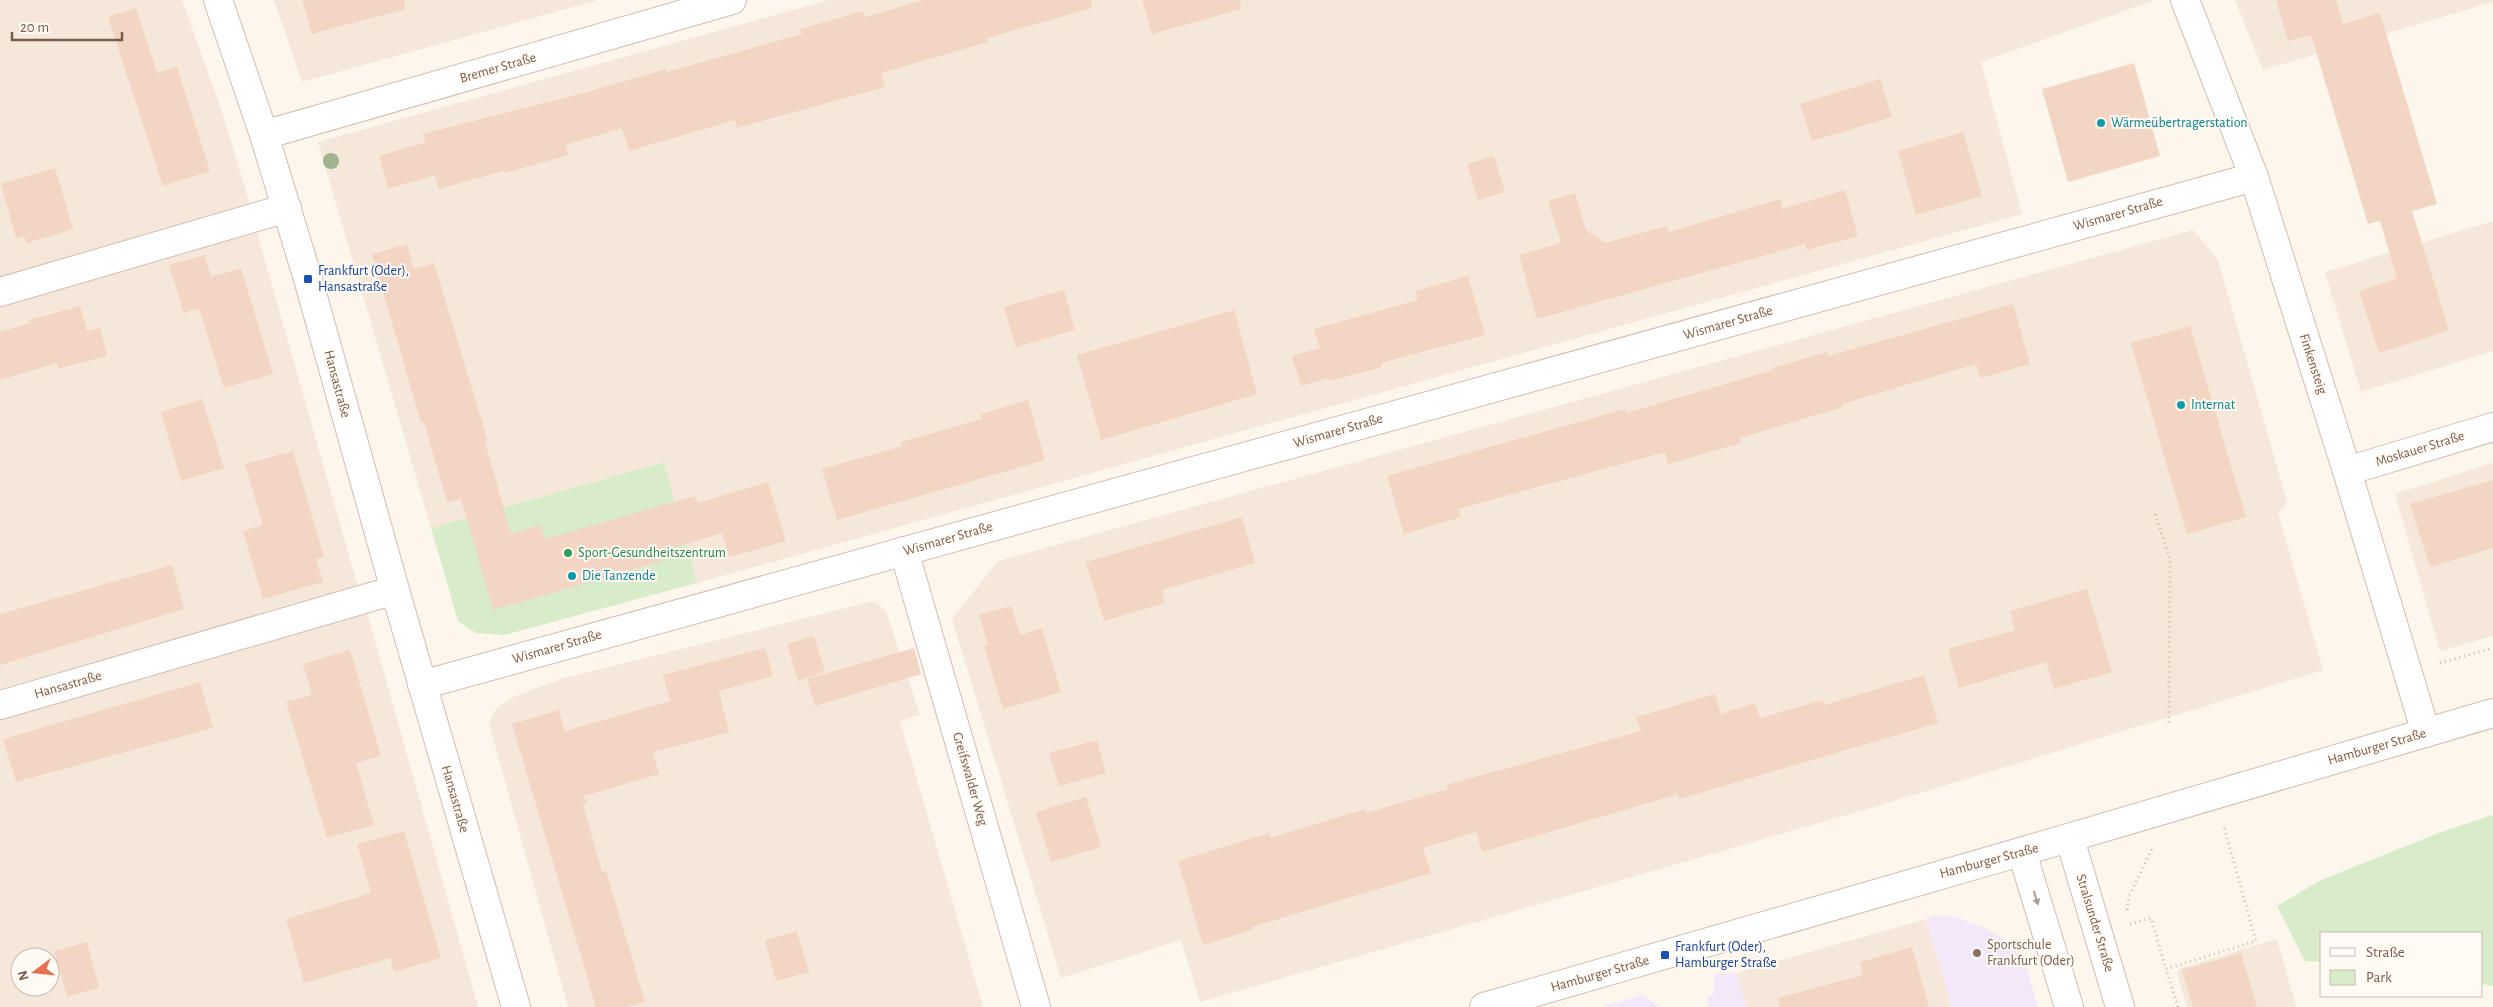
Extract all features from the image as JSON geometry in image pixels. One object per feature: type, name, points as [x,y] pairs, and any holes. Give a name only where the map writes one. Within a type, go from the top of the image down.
[{"type":"street","name":"Hansastraße","points":[[218,0],[287,208],[422,685],[516,1007]]},
{"type":"street","name":"Bremer Straße","points":[[264,135],[732,0]]},
{"type":"street","name":"Finkensteig","points":[[2185,0],[2254,177],[2347,471],[2426,733]]},
{"type":"street","name":"Wismarer Straße","points":[[422,685],[2254,177]]},
{"type":"street","points":[[0,292],[287,208]]},
{"type":"street","name":"Moskauer Straße","points":[[2347,471],[2493,427]]},
{"type":"street","name":"Greifswalder Weg","points":[[904,551],[1036,1007]]},
{"type":"street","name":"Hansastraße","points":[[0,705],[395,590]]},
{"type":"street","name":"Hamburger Straße","points":[[1484,1007],[2070,839],[2493,713]]},
{"type":"street","name":"Stralsunder Straße","points":[[2070,839],[2120,1007]]},
{"type":"street","points":[[2022,852],[2069,1007]]},
{"type":"path","points":[[2155,514],[2170,559],[2169,726]]},
{"type":"path","points":[[2401,654],[2436,664],[2493,648]]},
{"type":"path","points":[[2166,969],[2256,941],[2221,816],[2212,796]]},
{"type":"path","points":[[2159,843],[2152,849],[2129,896],[2125,925],[2151,918],[2178,1007]]},
{"type":"shaded area","points":[[0,0],[182,0],[222,112],[250,205],[0,277]]},
{"type":"shaded area","points":[[274,0],[598,0],[302,82]]},
{"type":"shaded area","points":[[829,0],[2155,0],[1981,62],[2022,214],[697,583],[664,462],[431,528],[318,142]]},
{"type":"shaded area","points":[[2235,0],[2493,0],[2493,2],[2263,70]]},
{"type":"shaded area","points":[[2493,221],[2493,351],[2361,392],[2325,272]]},
{"type":"shaded area","points":[[256,229],[358,587],[0,689],[0,304]]},
{"type":"shaded area","points":[[2193,230],[2218,260],[2287,502],[2278,513],[2323,670],[1874,807],[1200,1002],[1181,940],[1061,978],[952,619],[998,561]]},
{"type":"shaded area","points":[[2493,463],[2493,636],[2440,651],[2395,494]]},
{"type":"shaded area","points":[[874,601],[886,611],[920,715],[900,721],[983,1007],[568,1007],[489,724],[495,710],[513,697],[561,679]]},
{"type":"shaded area","points":[[366,609],[478,1007],[0,1007],[0,717]]},
{"type":"shaded area","name":"Sportschule Frankfurt (Oder)","points":[[1933,916],[1956,917],[1985,928],[2009,942],[2025,964],[2038,1007],[1952,1007],[1926,919]]},
{"type":"shaded area","points":[[1926,919],[1952,1007],[1746,1007],[1736,973]]},
{"type":"shaded area","points":[[2277,939],[2296,1007],[2187,1007],[2177,974],[2181,968]]},
{"type":"shaded area","points":[[1736,973],[1746,1007],[1709,1007],[1707,998],[1713,995],[1714,974]]},
{"type":"shaded area","points":[[1643,995],[1660,1007],[1602,1007]]},
{"type":"green space","points":[[664,462],[697,583],[504,635],[476,633],[458,621],[431,528]]},
{"type":"green space","points":[[2493,815],[2493,986],[2483,984],[2483,932],[2320,932],[2320,962],[2305,961],[2277,906],[2321,880],[2436,834]]},
{"type":"building","points":[[302,0],[404,0],[405,9],[312,34]]},
{"type":"building","points":[[924,0],[1091,0],[1092,8],[987,38],[988,42],[881,73],[885,87],[737,128],[735,120],[629,151],[622,128],[566,145],[569,155],[504,173],[503,171],[439,189],[435,175],[388,189],[379,156],[426,142],[423,134],[584,93],[666,69],[667,72],[802,34],[800,29],[863,11],[865,17]]},
{"type":"building","points":[[1142,0],[1240,0],[1241,9],[1152,34]]},
{"type":"building","points":[[2276,0],[2336,0],[2343,24],[2380,13],[2437,204],[2412,211],[2449,330],[2379,353],[2359,291],[2397,279],[2380,221],[2368,224],[2311,35],[2288,41]]},
{"type":"building","points":[[136,8],[157,73],[177,67],[210,171],[163,186],[108,17]]},
{"type":"building","name":"Wärmeübertragerstation","points":[[2134,63],[2160,156],[2068,182],[2042,89]]},
{"type":"building","points":[[1880,79],[1892,117],[1812,141],[1800,104]]},
{"type":"building","points":[[1963,132],[1982,196],[1916,215],[1898,151]]},
{"type":"building","points":[[1494,156],[1505,192],[1478,200],[1467,164]]},
{"type":"building","points":[[55,168],[73,229],[27,243],[24,236],[16,238],[1,184]]},
{"type":"building","points":[[1845,190],[1858,236],[1807,250],[1805,244],[1537,319],[1519,255],[1561,243],[1548,201],[1575,193],[1586,230],[1605,243],[1667,226],[1669,232],[1780,199],[1782,209]]},
{"type":"building","points":[[407,244],[414,269],[434,263],[488,441],[485,442],[511,534],[541,525],[545,539],[695,496],[698,503],[768,482],[786,541],[729,557],[722,533],[660,552],[662,561],[493,610],[461,499],[447,502],[424,422],[421,423],[372,254]]},
{"type":"building","points":[[205,255],[211,277],[241,268],[273,374],[224,388],[199,308],[184,313],[169,265]]},
{"type":"building","points":[[1468,276],[1485,335],[1381,363],[1382,367],[1329,381],[1328,378],[1301,386],[1292,356],[1320,348],[1314,329],[1418,300],[1415,291]]},
{"type":"building","points":[[1064,290],[1075,330],[1016,347],[1004,307]]},
{"type":"building","points":[[2013,304],[2030,364],[1980,378],[1976,364],[1842,404],[1843,407],[1740,438],[1741,443],[1668,464],[1665,452],[1458,509],[1461,517],[1404,534],[1387,476],[1625,409],[1626,413],[1773,370],[1772,368],[1827,352],[1828,356]]},
{"type":"building","points":[[80,306],[87,331],[100,328],[107,356],[58,369],[57,363],[0,380],[0,332],[30,323],[29,320]]},
{"type":"building","points":[[1234,310],[1257,394],[1101,440],[1077,355]]},
{"type":"building","name":"Internat","points":[[2190,326],[2246,517],[2187,534],[2131,343]]},
{"type":"building","points":[[202,399],[224,468],[181,481],[161,412]]},
{"type":"building","points":[[1028,400],[1045,460],[837,520],[822,469],[902,446],[901,442],[982,419],[981,414]]},
{"type":"building","points":[[293,451],[324,557],[316,559],[323,582],[263,599],[243,531],[263,525],[245,464]]},
{"type":"building","points":[[2493,480],[2493,548],[2430,567],[2410,504]]},
{"type":"building","points":[[1242,517],[1255,563],[1162,590],[1165,603],[1104,621],[1086,562]]},
{"type":"building","points":[[172,565],[184,609],[0,665],[0,614]]},
{"type":"building","points":[[2087,589],[2112,672],[2054,689],[2046,662],[1959,688],[1948,649],[2015,630],[2010,611]]},
{"type":"building","points":[[1011,606],[1020,635],[1042,628],[1061,692],[1003,709],[984,646],[988,645],[979,615]]},
{"type":"building","points":[[814,636],[825,672],[798,681],[787,644]]},
{"type":"building","points":[[765,648],[773,676],[719,691],[729,732],[653,752],[659,774],[584,796],[587,803],[583,804],[602,872],[606,871],[645,1002],[627,1007],[596,1007],[512,724],[559,710],[565,731],[670,701],[663,675]]},
{"type":"building","points":[[914,648],[921,674],[815,706],[807,679]]},
{"type":"building","points":[[350,650],[381,756],[356,763],[374,825],[327,838],[286,702],[312,695],[303,664]]},
{"type":"building","points":[[1924,675],[1938,723],[1679,799],[1678,794],[1482,852],[1476,832],[1423,848],[1431,873],[1252,927],[1252,930],[1203,945],[1178,861],[1269,833],[1270,838],[1365,809],[1366,813],[1448,789],[1446,785],[1641,731],[1636,717],[1715,694],[1721,714],[1755,703],[1760,718],[1823,700],[1824,705]]},
{"type":"building","points":[[200,682],[213,728],[16,782],[3,739]]},
{"type":"building","points":[[1097,740],[1106,773],[1059,786],[1049,753]]},
{"type":"building","points":[[1086,797],[1101,847],[1051,862],[1036,812]]},
{"type":"building","points":[[404,831],[441,958],[394,972],[390,958],[304,983],[286,919],[371,893],[357,844]]},
{"type":"building","points":[[797,931],[809,972],[776,981],[765,940]]},
{"type":"building","points":[[87,942],[99,988],[67,997],[60,972],[60,949]]},
{"type":"building","points":[[1912,947],[1929,1007],[1780,1007],[1778,998],[1863,975],[1860,962]]},
{"type":"building","points":[[2241,953],[2257,1007],[2193,1007],[2182,970]]},
{"type":"place","name":"Wärmeübertragerstation","points":[[2101,123]]},
{"type":"place","name":"Frankfurt (Oder), Hansastraße","points":[[308,279]]},
{"type":"place","name":"Internat","points":[[2181,405]]},
{"type":"place","name":"Sport-Gesundheitszentrum","points":[[568,553]]},
{"type":"place","name":"Die Tanzende","points":[[572,576]]},
{"type":"place","name":"Sportschule Frankfurt (Oder)","points":[[1977,953]]},
{"type":"place","name":"Frankfurt (Oder), Hamburger Straße","points":[[1665,955]]}]
